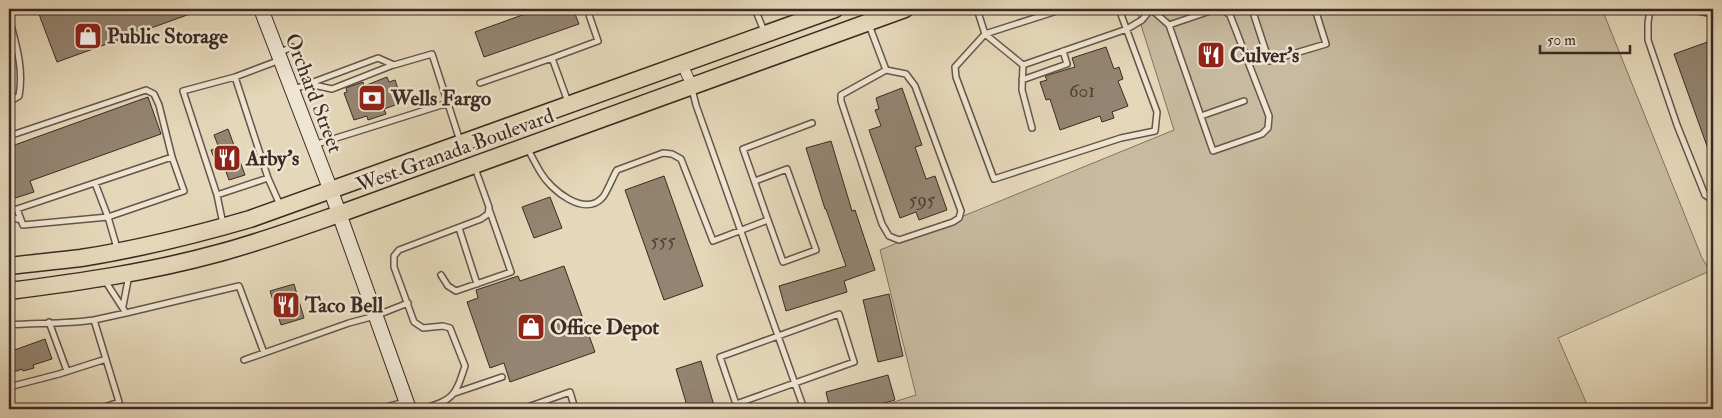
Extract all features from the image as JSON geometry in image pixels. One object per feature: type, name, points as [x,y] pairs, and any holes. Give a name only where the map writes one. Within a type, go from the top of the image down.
[{"type":"main road","name":"West Granada Boulevard","points":[[9,266],[82,258],[223,227],[331,191],[834,9]]},
{"type":"main road","name":"West Granada Boulevard","points":[[9,291],[130,274],[220,253],[339,214],[905,9]]},
{"type":"main road","points":[[74,283],[109,267],[115,260],[118,251]]},
{"type":"street","name":"Orchard Street","points":[[261,9],[331,191],[407,405]]},
{"type":"street","points":[[682,64],[692,86]]},
{"type":"lane","points":[[480,82],[598,41],[586,9]]},
{"type":"lane","points":[[755,9],[765,34]]},
{"type":"lane","points":[[977,9],[985,34],[1024,65]]},
{"type":"lane","points":[[1063,9],[985,34],[955,67],[956,77],[994,180],[1121,138],[1156,131],[1156,112],[1119,9]]},
{"type":"lane","points":[[1024,65],[1127,29],[1142,20],[1151,9],[1169,25],[1213,151],[1262,134],[1268,128],[1269,116],[1230,15],[1223,10],[1216,9],[1169,25]]},
{"type":"lane","points":[[1252,9],[1269,61],[1326,44],[1315,9]]},
{"type":"lane","points":[[1650,9],[1648,40],[1659,75],[1705,195],[1713,200]]},
{"type":"lane","points":[[1688,9],[1713,14]]},
{"type":"lane","points":[[9,18],[20,59],[21,85],[19,96],[9,102]]},
{"type":"lane","points":[[868,22],[886,70]]},
{"type":"lane","points":[[223,227],[217,195],[184,91],[235,77],[279,56],[292,47]]},
{"type":"lane","points":[[1022,80],[1067,64],[1063,51]]},
{"type":"lane","points":[[307,84],[332,89],[394,65],[432,54],[461,144]]},
{"type":"lane","points":[[292,90],[378,58],[394,65]]},
{"type":"lane","points":[[552,58],[569,105]]},
{"type":"lane","points":[[1024,65],[1022,90],[1032,128]]},
{"type":"lane","points":[[886,70],[906,74],[915,86],[961,211],[959,218],[953,222],[899,240],[889,236],[882,224],[841,101],[841,95],[886,70]]},
{"type":"lane","points":[[235,77],[268,178],[281,208]]},
{"type":"lane","points":[[692,86],[696,105],[804,409]]},
{"type":"lane","points":[[9,136],[146,90],[154,94],[159,105],[172,157],[184,191],[108,217],[23,225],[17,209],[172,157]]},
{"type":"lane","points":[[1201,116],[1244,101]]},
{"type":"lane","points":[[313,145],[448,103]]},
{"type":"lane","points":[[754,181],[788,169],[816,250],[783,262],[754,181],[743,149],[812,123]]},
{"type":"lane","points":[[527,146],[542,175],[558,191],[574,203],[590,205],[603,198],[617,170],[664,153],[672,154],[681,159],[713,241],[768,220]]},
{"type":"lane","points":[[442,275],[448,286],[456,291],[511,272],[474,165]]},
{"type":"lane","points":[[217,195],[268,178]]},
{"type":"lane","points":[[95,183],[118,251]]},
{"type":"lane","points":[[455,393],[465,366],[450,328],[443,326],[423,328],[414,322],[394,266],[394,256],[399,250],[481,219],[488,214],[489,207]]},
{"type":"lane","points":[[9,216],[20,220]]},
{"type":"lane","points":[[458,228],[477,284]]},
{"type":"lane","points":[[122,306],[130,274]]},
{"type":"lane","points":[[104,278],[113,295],[126,312]]},
{"type":"lane","points":[[9,325],[49,322],[70,323],[94,320],[239,286],[264,353]]},
{"type":"lane","points":[[244,360],[408,303]]},
{"type":"lane","points":[[839,314],[854,362],[795,384],[736,404],[720,357],[839,314]]},
{"type":"lane","points":[[94,320],[121,409]]},
{"type":"lane","points":[[49,322],[67,372]]},
{"type":"lane","points":[[9,387],[67,372],[106,359]]},
{"type":"lane","points":[[422,409],[440,404],[455,393],[502,378]]},
{"type":"lane","points":[[522,409],[570,392],[575,409]]},
{"type":"lane","points":[[99,409],[119,402]]},
{"type":"lane","points":[[378,409],[407,405]]},
{"type":"shaded area","points":[[1136,9],[1602,9],[1702,258],[1710,271],[1558,338],[1589,409],[872,409],[916,395],[880,250],[1174,130]]},
{"type":"building","name":"Public Storage","points":[[37,9],[201,9],[201,10],[57,62]]},
{"type":"building","points":[[539,9],[573,9],[579,24],[484,57],[475,32]]},
{"type":"building","points":[[1713,40],[1713,159],[1712,160],[1674,54]]},
{"type":"building","points":[[1106,47],[1114,69],[1119,67],[1123,79],[1118,81],[1128,106],[1112,112],[1114,118],[1102,122],[1100,116],[1060,130],[1050,99],[1046,100],[1040,82],[1047,80],[1045,76],[1075,67],[1072,58]]},
{"type":"building","name":"Wells Fargo","points":[[387,77],[389,82],[395,80],[401,98],[396,99],[398,104],[384,109],[386,114],[368,120],[367,116],[354,120],[344,93],[347,92],[346,88],[363,82],[364,86]]},
{"type":"building","points":[[902,88],[922,145],[915,147],[926,179],[935,176],[947,210],[919,220],[916,212],[900,218],[869,130],[881,126],[875,110],[879,109],[876,98]]},
{"type":"building","points":[[148,97],[161,134],[30,181],[34,192],[9,200],[9,147]]},
{"type":"building","name":"Arby's","points":[[228,129],[245,175],[229,180],[224,166],[218,168],[211,150],[219,148],[214,135]]},
{"type":"building","points":[[831,141],[852,211],[855,210],[875,270],[844,281],[847,292],[786,311],[779,286],[846,266],[825,209],[806,148]]},
{"type":"building","points":[[664,176],[703,286],[664,300],[625,190]]},
{"type":"building","points":[[550,197],[562,228],[534,238],[522,207]]},
{"type":"building","name":"Office Depot","points":[[564,266],[595,352],[510,382],[504,363],[490,368],[467,302],[478,298],[476,290],[518,276],[520,281]]},
{"type":"building","points":[[294,284],[304,318],[281,325],[270,291]]},
{"type":"building","points":[[889,294],[903,356],[878,362],[863,300]]},
{"type":"building","points":[[45,339],[52,359],[33,365],[34,368],[23,371],[22,369],[9,374],[9,352]]},
{"type":"building","points":[[701,361],[715,409],[688,409],[676,369]]},
{"type":"building","points":[[888,375],[895,400],[862,409],[830,409],[826,392]]},
{"type":"place","name":"Public Storage","points":[[88,36]]},
{"type":"place","name":"Culver's","points":[[1211,55]]},
{"type":"place","name":"Wells Fargo","points":[[372,98]]},
{"type":"place","name":"Arby's","points":[[227,158]]},
{"type":"place","name":"Taco Bell","points":[[286,305]]},
{"type":"place","name":"Office Depot","points":[[531,327]]}]
